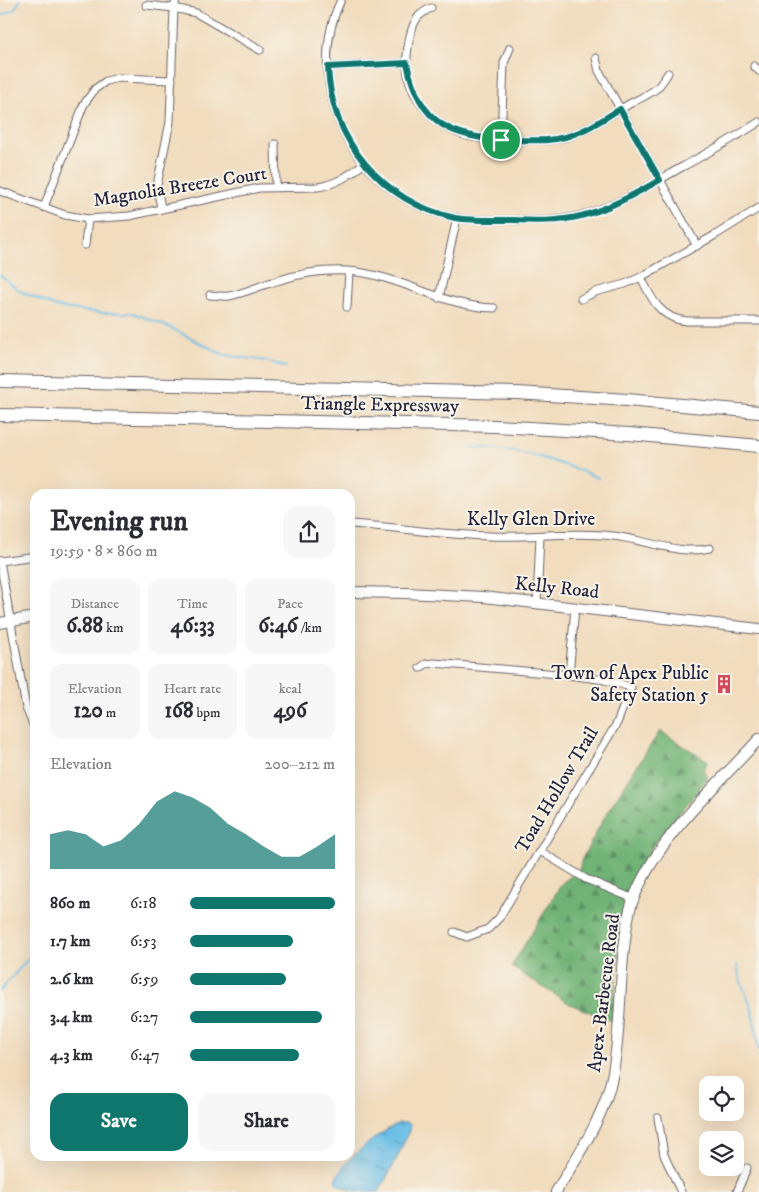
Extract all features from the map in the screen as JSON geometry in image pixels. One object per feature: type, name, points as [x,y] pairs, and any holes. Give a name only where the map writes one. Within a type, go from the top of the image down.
[{"type":"highway","name":"Triangle Expressway","points":[[0,381],[517,393],[627,400],[759,412]]},
{"type":"highway","name":"Triangle Expressway","points":[[0,415],[496,426],[629,434],[759,446]]},
{"type":"street","points":[[341,0],[332,28],[328,67],[328,84],[338,120],[352,147],[364,163],[386,185],[408,200],[433,211],[457,218],[548,221],[572,218],[608,207],[660,180],[759,122]]},
{"type":"street","points":[[161,209],[157,185],[170,122],[175,4]]},
{"type":"street","points":[[146,5],[175,4],[203,16],[260,50]]},
{"type":"street","points":[[431,8],[419,16],[412,28],[408,44],[407,63],[410,82],[426,111],[438,122],[463,135],[501,140],[547,141],[566,137],[584,130],[656,89],[668,73]]},
{"type":"street","points":[[501,140],[504,63],[510,48]]},
{"type":"street","points":[[596,58],[599,71],[697,246]]},
{"type":"street","points":[[328,67],[407,63]]},
{"type":"street","points":[[44,208],[82,109],[87,98],[95,88],[118,78],[172,80]]},
{"type":"street","points":[[275,144],[276,187]]},
{"type":"street","name":"Magnolia Breeze Court","points":[[0,192],[65,215],[88,219],[120,218],[249,189],[276,187],[306,188],[327,185],[340,180],[364,163]]},
{"type":"street","points":[[581,299],[595,292],[625,284],[641,277],[697,246],[759,208]]},
{"type":"street","points":[[439,298],[457,218]]},
{"type":"street","points":[[85,246],[88,219]]},
{"type":"street","points":[[347,307],[349,272]]},
{"type":"street","points":[[210,295],[230,296],[305,273],[349,272],[385,277],[439,298],[476,308],[494,308]]},
{"type":"street","points":[[641,277],[655,305],[666,314],[678,319],[687,321],[759,321]]},
{"type":"street","name":"Kelly Glen Drive","points":[[355,525],[456,535],[540,536],[596,534],[633,539],[698,552],[710,548]]},
{"type":"street","points":[[537,604],[540,536]]},
{"type":"street","points":[[30,557],[0,561],[26,708],[30,717]]},
{"type":"street","name":"Kelly Road","points":[[355,592],[406,592],[483,597],[759,630]]},
{"type":"street","points":[[569,675],[576,608]]},
{"type":"street","points":[[0,623],[30,618]]},
{"type":"street","name":"Toad Hollow Trail","points":[[420,668],[426,664],[434,663],[569,675],[605,680],[632,687],[623,712],[499,918],[488,929],[467,937],[454,932]]},
{"type":"street","name":"Apex-Barbecue Road","points":[[556,1192],[598,1118],[612,1078],[617,1041],[625,937],[634,899],[648,867],[684,819],[759,739]]},
{"type":"street","points":[[540,851],[586,879],[634,899]]},
{"type":"street","points":[[658,1118],[664,1156],[681,1192]]},
{"type":"street","points":[[737,1192],[748,1168]]},
{"type":"green space","points":[[660,731],[708,761],[703,770],[708,778],[652,847],[633,882],[621,929],[612,1021],[570,1004],[511,967],[562,883],[579,870],[582,859],[609,809]]},
{"type":"water","points":[[399,1123],[408,1123],[411,1126],[379,1192],[350,1190],[335,1182],[345,1165],[349,1161],[355,1161],[355,1155],[381,1133]]},
{"type":"waterway","points":[[0,16],[14,10],[20,0]]},
{"type":"waterway","points":[[0,275],[20,291],[56,307],[100,313],[133,313],[171,328],[224,355],[266,361],[286,367]]},
{"type":"waterway","points":[[471,448],[520,452],[553,461],[599,478]]},
{"type":"waterway","points":[[0,991],[30,957]]},
{"type":"waterway","points":[[737,965],[739,977],[752,1010],[759,1050]]},
{"type":"place","name":"Town of Apex Public Safety Station 5","points":[[724,684]]},
{"type":"route","points":[[407,63],[410,82],[417,97],[426,111],[438,122],[452,131],[473,138],[501,140],[547,141],[566,137],[584,130],[620,109],[660,180],[608,207],[565,219],[548,221],[479,220],[444,215],[417,205],[394,191],[374,175],[364,163],[352,147],[340,125],[328,84],[328,67],[407,63]]}]
